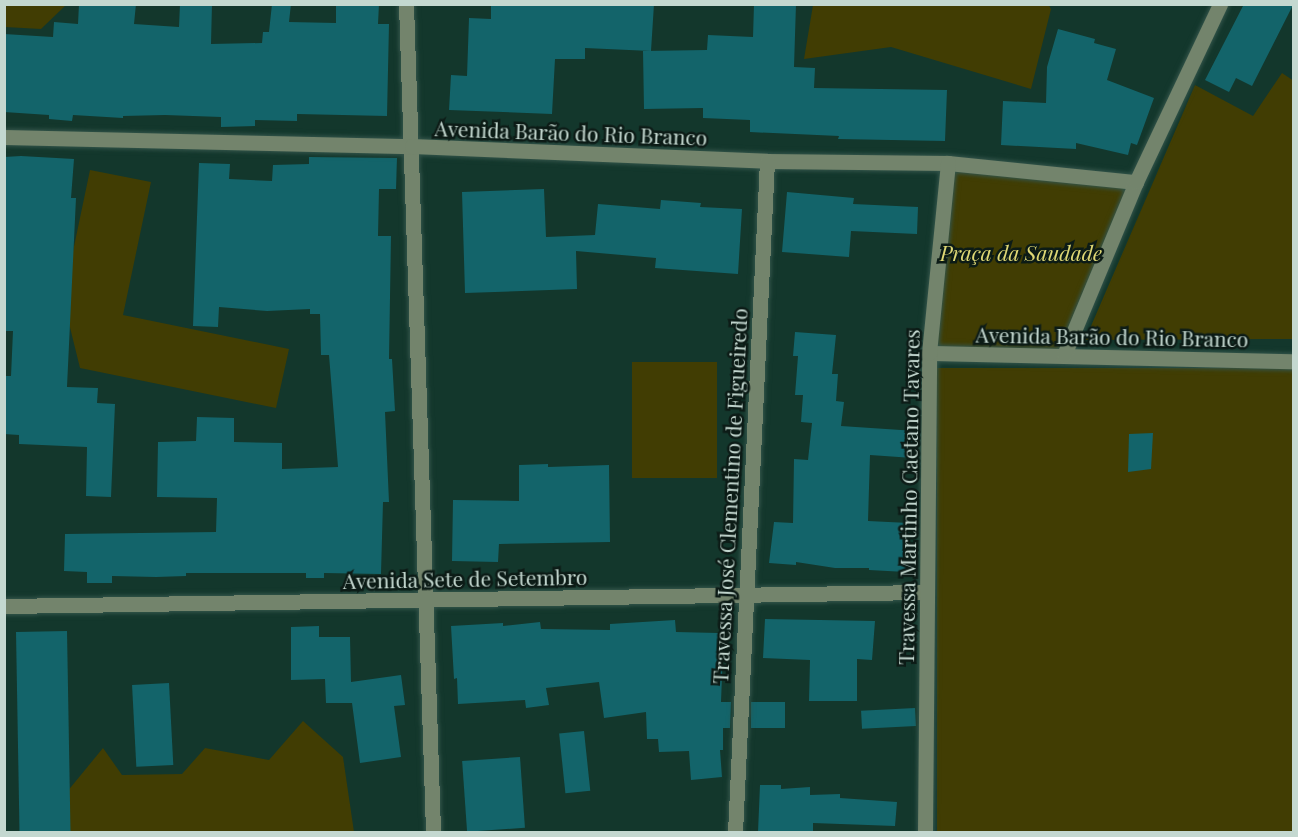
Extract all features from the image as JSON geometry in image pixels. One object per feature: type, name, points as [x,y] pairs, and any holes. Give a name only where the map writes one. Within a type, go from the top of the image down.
[{"type":"street","points":[[406,4],[433,832]]},
{"type":"street","points":[[1064,355],[1136,182],[1220,4]]},
{"type":"street","name":"Avenida Barão do Rio Branco","points":[[4,137],[412,146],[767,161],[948,164],[1136,182]]},
{"type":"street","name":"Travessa José Clementino de Figueiredo","points":[[735,832],[744,597],[767,161]]},
{"type":"street","name":"Travessa Martinho Caetano Tavares","points":[[925,832],[925,592],[929,353],[948,164]]},
{"type":"street","name":"Avenida Barão do Rio Branco","points":[[929,353],[1293,361]]},
{"type":"street","name":"Avenida Sete de Setembro","points":[[4,606],[425,599],[744,597],[925,592]]},
{"type":"green space","points":[[5,4],[66,5],[41,29],[5,27]]},
{"type":"green space","points":[[1048,4],[1051,9],[1031,89],[891,47],[804,59],[813,5]]},
{"type":"green space","points":[[1282,73],[1294,81],[1293,339],[1085,340],[1195,85],[1253,116]]},
{"type":"green space","points":[[90,170],[151,182],[123,315],[289,349],[276,408],[80,368],[63,299]]},
{"type":"green space","name":"Praça da Saudade","points":[[954,170],[1129,186],[1061,350],[936,347]]},
{"type":"green space","points":[[632,362],[717,362],[717,478],[632,478]]},
{"type":"green space","points":[[937,368],[1293,368],[1293,832],[937,832]]},
{"type":"green space","points":[[303,721],[343,757],[354,832],[34,832],[103,748],[122,775],[182,774],[205,748],[269,760]]},
{"type":"building","points":[[79,4],[136,4],[134,24],[179,27],[180,4],[212,4],[211,44],[262,43],[263,32],[269,32],[272,4],[291,4],[289,22],[336,23],[336,4],[379,4],[378,24],[389,24],[387,116],[297,114],[297,121],[255,120],[255,126],[221,127],[221,117],[165,115],[123,116],[123,118],[73,115],[72,121],[49,119],[49,115],[4,112],[4,34],[53,37],[54,22],[78,24]]},
{"type":"building","points":[[491,4],[654,4],[651,51],[585,48],[585,59],[555,59],[552,114],[449,110],[451,75],[467,76],[469,18],[491,19]]},
{"type":"building","points":[[754,4],[796,4],[794,67],[815,68],[814,88],[947,90],[945,141],[838,139],[839,136],[750,132],[750,120],[703,118],[703,108],[644,109],[643,51],[707,50],[708,35],[753,37]]},
{"type":"building","points":[[1244,4],[1293,5],[1252,86],[1236,78],[1229,92],[1205,80]]},
{"type":"building","points":[[1058,29],[1095,39],[1094,43],[1116,49],[1107,80],[1154,98],[1137,145],[1131,143],[1128,155],[1076,143],[1076,149],[1001,145],[1003,101],[1046,103],[1047,67]]},
{"type":"building","points":[[4,157],[74,159],[71,198],[76,198],[67,387],[98,388],[97,403],[115,404],[111,497],[86,496],[87,447],[19,444],[19,435],[4,434],[4,376],[11,376],[13,331],[4,331]]},
{"type":"building","points":[[309,157],[397,158],[396,189],[379,189],[378,236],[391,236],[389,359],[392,359],[395,411],[385,412],[389,502],[383,502],[381,574],[324,573],[324,578],[306,578],[306,573],[186,573],[186,576],[112,576],[112,583],[87,583],[87,572],[64,571],[65,534],[216,532],[217,498],[157,497],[158,442],[196,441],[197,417],[234,418],[234,442],[282,443],[282,469],[338,467],[329,355],[321,355],[320,314],[310,314],[310,309],[267,311],[219,307],[218,327],[193,326],[199,163],[230,164],[229,179],[272,181],[273,165],[309,164]]},
{"type":"building","points":[[544,189],[546,237],[595,235],[598,204],[660,209],[661,200],[701,203],[700,207],[742,209],[738,274],[655,268],[656,258],[576,251],[577,289],[465,293],[462,192]]},
{"type":"building","points":[[787,192],[854,198],[853,204],[918,207],[917,234],[851,231],[849,257],[782,252]]},
{"type":"building","points":[[795,332],[836,335],[832,374],[838,374],[836,401],[844,402],[841,426],[916,431],[913,458],[870,455],[868,521],[909,523],[906,572],[869,570],[869,568],[835,568],[796,562],[796,565],[769,563],[774,522],[793,523],[794,459],[808,460],[812,423],[801,422],[803,395],[795,395],[798,356],[793,356]]},
{"type":"building","points":[[1153,433],[1151,469],[1128,472],[1129,434]]},
{"type":"building","points":[[548,464],[548,467],[609,465],[610,542],[499,544],[498,562],[452,561],[453,500],[519,501],[519,465]]},
{"type":"building","points":[[765,619],[875,621],[872,660],[857,659],[857,701],[809,701],[810,660],[763,658]]},
{"type":"building","points":[[675,620],[676,632],[718,633],[723,651],[721,702],[731,702],[730,728],[723,728],[723,750],[720,750],[722,777],[691,780],[689,751],[659,752],[658,739],[647,739],[646,712],[604,718],[599,682],[546,688],[549,705],[526,708],[525,700],[458,704],[451,626],[503,623],[503,626],[540,622],[541,629],[610,630],[610,624]]},
{"type":"building","points":[[319,626],[319,637],[350,637],[351,682],[401,675],[405,705],[394,706],[401,757],[360,763],[352,703],[326,703],[325,679],[291,680],[291,627]]},
{"type":"building","points":[[67,631],[71,832],[20,832],[16,632]]},
{"type":"building","points":[[169,683],[173,765],[136,767],[132,685]]},
{"type":"building","points":[[751,702],[785,702],[785,728],[751,728]]},
{"type":"building","points":[[915,708],[916,726],[862,729],[861,711]]},
{"type":"building","points":[[584,731],[590,791],[565,793],[559,734]]},
{"type":"building","points":[[520,757],[525,828],[467,832],[462,761]]},
{"type":"building","points":[[760,785],[781,785],[781,789],[810,787],[810,795],[840,794],[840,798],[897,802],[895,826],[813,823],[813,832],[758,832]]}]
